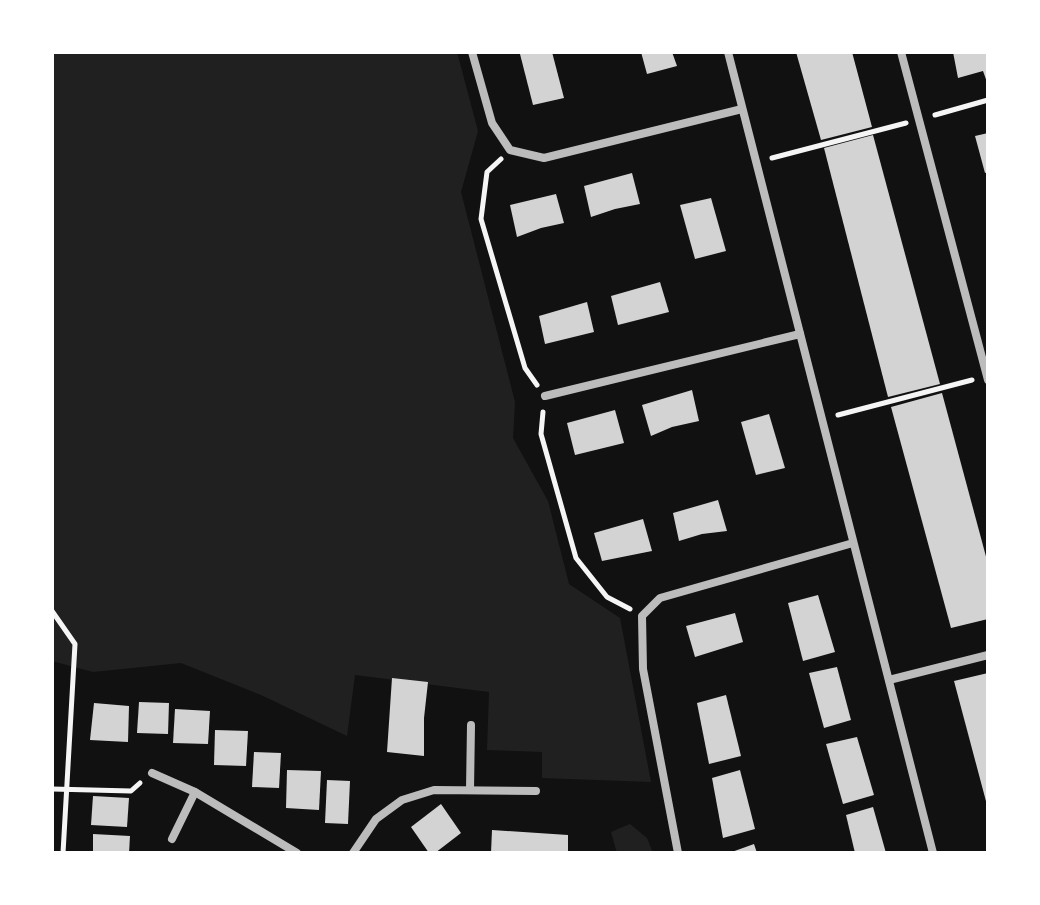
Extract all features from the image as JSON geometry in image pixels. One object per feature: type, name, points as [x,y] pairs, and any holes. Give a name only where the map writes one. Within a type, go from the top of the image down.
[{"type":"street","points":[[472,52],[492,123],[510,150],[544,158],[742,109]]},
{"type":"street","points":[[728,52],[933,853]]},
{"type":"street","points":[[901,52],[987,378]]},
{"type":"street","points":[[545,396],[800,334]]},
{"type":"street","points":[[678,853],[643,669],[642,616],[660,598],[853,543]]},
{"type":"street","points":[[889,680],[988,655]]},
{"type":"street","points":[[470,790],[471,725]]},
{"type":"street","points":[[152,773],[195,792],[297,853]]},
{"type":"street","points":[[353,853],[376,819],[402,800],[434,790],[536,791]]},
{"type":"street","points":[[172,839],[195,792]]},
{"type":"path","points":[[756,163],[988,100]]},
{"type":"path","points":[[822,419],[987,378]]},
{"type":"path","points":[[52,611],[75,644],[63,853]]},
{"type":"path","points":[[52,789],[131,791],[152,773]]},
{"type":"shaded area","points":[[52,52],[457,52],[478,131],[461,192],[515,402],[513,438],[548,501],[569,584],[620,618],[651,782],[542,778],[542,752],[487,750],[489,692],[355,675],[347,736],[261,695],[181,663],[93,672],[52,661]]},
{"type":"shaded area","points":[[630,824],[647,838],[653,853],[617,853],[611,832]]},
{"type":"building","points":[[552,52],[564,98],[533,105],[520,54]]},
{"type":"building","points":[[641,52],[672,52],[677,66],[647,74]]},
{"type":"building","points":[[796,52],[852,52],[872,127],[821,140]]},
{"type":"building","points":[[953,52],[987,52],[988,85],[983,71],[958,78]]},
{"type":"building","points":[[988,133],[988,172],[985,173],[975,136]]},
{"type":"building","points":[[873,135],[940,384],[888,397],[824,148]]},
{"type":"building","points":[[632,173],[640,204],[591,217],[584,186]]},
{"type":"building","points":[[556,194],[564,223],[517,237],[510,205]]},
{"type":"building","points":[[711,198],[726,251],[695,259],[680,205]]},
{"type":"building","points":[[660,282],[669,312],[618,325],[611,296]]},
{"type":"building","points":[[587,302],[594,332],[545,344],[539,316]]},
{"type":"building","points":[[692,390],[699,421],[651,436],[642,405]]},
{"type":"building","points":[[942,393],[988,564],[988,619],[951,628],[891,407]]},
{"type":"building","points":[[615,410],[624,443],[575,455],[567,423]]},
{"type":"building","points":[[769,414],[785,468],[756,475],[741,422]]},
{"type":"building","points":[[718,500],[727,531],[679,541],[673,513]]},
{"type":"building","points":[[643,519],[652,551],[602,561],[594,533]]},
{"type":"building","points":[[818,595],[835,652],[803,661],[788,603]]},
{"type":"building","points":[[735,613],[743,642],[695,657],[686,626]]},
{"type":"building","points":[[837,667],[851,720],[824,728],[809,673]]},
{"type":"building","points":[[988,673],[988,805],[987,805],[954,681]]},
{"type":"building","points":[[392,678],[428,682],[424,756],[387,752]]},
{"type":"building","points":[[726,695],[741,756],[709,764],[697,703]]},
{"type":"building","points":[[139,702],[169,703],[168,734],[137,733]]},
{"type":"building","points":[[94,703],[129,706],[128,742],[90,740]]},
{"type":"building","points":[[175,709],[210,711],[208,744],[173,743]]},
{"type":"building","points":[[215,730],[248,731],[246,766],[214,765]]},
{"type":"building","points":[[857,737],[874,795],[843,804],[826,744]]},
{"type":"building","points":[[254,752],[281,753],[279,788],[252,787]]},
{"type":"building","points":[[287,770],[321,771],[319,810],[286,808]]},
{"type":"building","points":[[740,770],[755,829],[723,838],[712,778]]},
{"type":"building","points":[[327,780],[350,781],[348,824],[325,823]]},
{"type":"building","points":[[93,796],[129,798],[127,827],[91,825]]},
{"type":"building","points":[[441,804],[461,833],[435,853],[429,853],[411,827]]},
{"type":"building","points":[[873,807],[886,853],[855,853],[846,815]]},
{"type":"building","points":[[492,830],[568,835],[568,853],[491,853]]},
{"type":"building","points":[[93,834],[130,836],[129,853],[93,853]]},
{"type":"building","points":[[754,844],[757,853],[729,853]]}]
